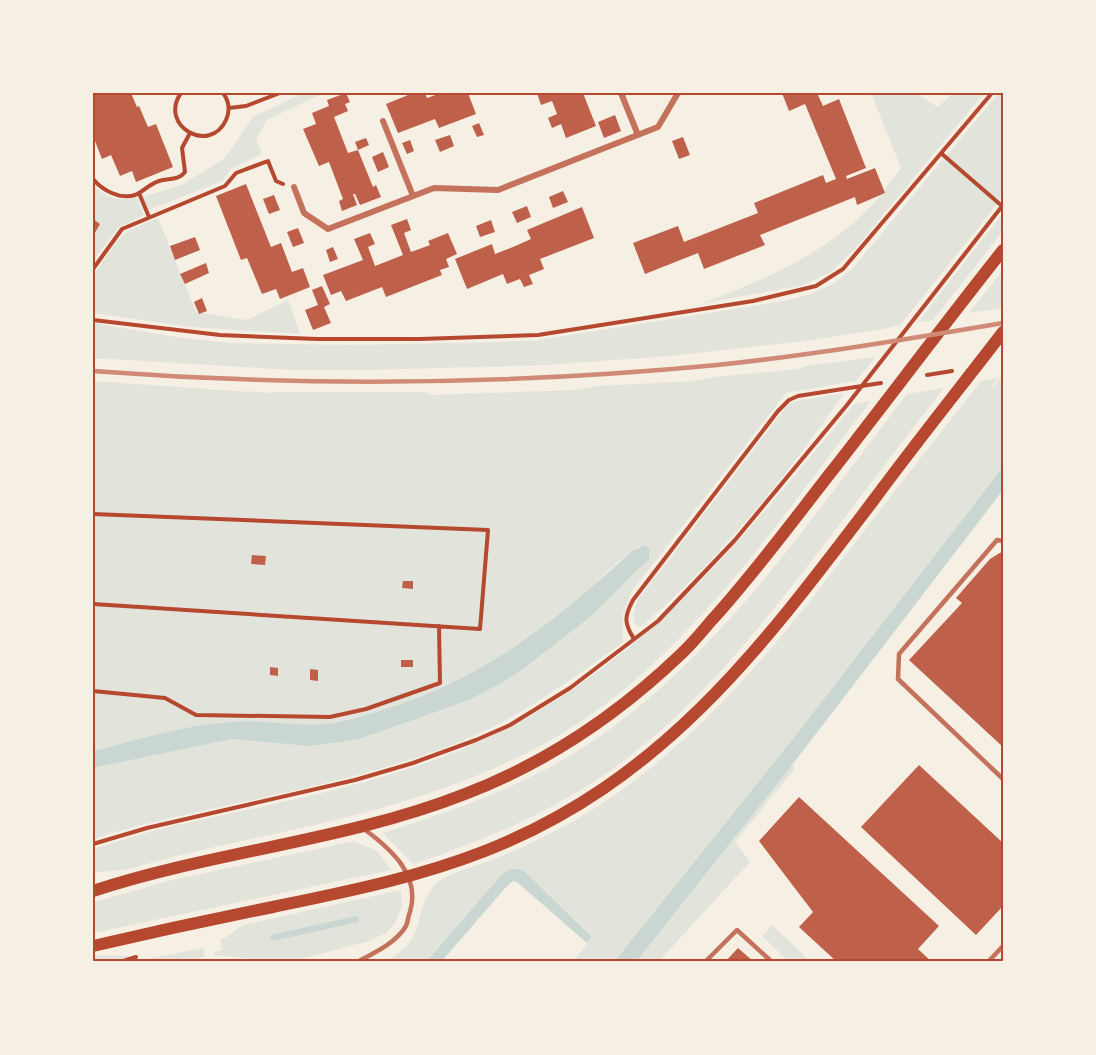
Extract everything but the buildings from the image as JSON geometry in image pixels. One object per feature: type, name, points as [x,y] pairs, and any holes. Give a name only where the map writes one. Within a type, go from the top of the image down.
[{"type":"main road","points":[[93,891],[203,861],[361,826],[420,810],[513,775],[574,740],[624,704],[681,654],[746,583],[1003,250]]},
{"type":"main road","points":[[93,946],[408,877],[485,851],[549,822],[587,800],[633,768],[683,726],[719,690],[789,610],[1003,332]]},
{"type":"street","points":[[621,93],[638,135]]},
{"type":"street","points":[[294,187],[304,213],[328,229],[434,188],[498,190],[658,127],[678,93]]},
{"type":"street","points":[[384,121],[413,196]]},
{"type":"lane","points":[[1003,541],[997,540],[899,654],[898,679],[1003,779]]},
{"type":"lane","points":[[357,962],[390,942],[405,926],[413,902],[408,877],[401,863],[391,850],[361,826]]},
{"type":"lane","points":[[705,962],[737,930],[772,962]]},
{"type":"lane","points":[[988,962],[1003,946]]},
{"type":"path","points":[[181,93],[175,105],[178,122],[190,133],[206,136],[214,133],[226,122],[228,108],[223,93]]},
{"type":"path","points":[[228,108],[246,106],[280,93]]},
{"type":"path","points":[[93,320],[220,335],[317,339],[537,335],[753,301],[816,286],[843,269],[992,93]]},
{"type":"path","points":[[93,179],[110,192],[128,195],[139,193],[149,184],[181,177],[185,165],[182,148],[190,133]]},
{"type":"path","points":[[93,844],[147,828],[355,780],[413,763],[476,740],[537,710],[602,666],[657,621],[735,540],[847,405],[1003,205],[942,154]]},
{"type":"path","points":[[93,269],[122,230],[225,186],[236,173],[268,160],[276,182],[294,187]]},
{"type":"path","points":[[139,193],[149,217]]},
{"type":"path","points":[[923,375],[957,370]]},
{"type":"path","points":[[634,639],[626,624],[627,612],[633,600],[778,411],[789,400],[798,396],[889,381]]},
{"type":"path","points":[[93,514],[488,530],[480,629],[93,604]]},
{"type":"path","points":[[93,692],[165,698],[196,715],[330,717],[366,709],[440,683],[440,626]]},
{"type":"path","points":[[120,962],[136,957]]},
{"type":"shaded area","points":[[304,93],[323,93],[267,120],[256,139],[262,154],[231,169],[222,181],[148,210],[143,197],[183,184],[225,158],[253,117]]},
{"type":"shaded area","points":[[871,93],[915,93],[938,107],[953,93],[984,93],[855,249],[831,272],[803,285],[700,304],[774,274],[820,248],[842,232],[885,193],[884,190],[901,168]]},
{"type":"shaded area","points":[[999,93],[1003,93],[1003,196],[999,201],[946,156]]},
{"type":"shaded area","points":[[944,158],[997,204],[901,324],[884,329],[805,341],[669,356],[547,365],[293,370],[93,358],[93,323],[182,338],[231,343],[349,345],[496,342],[538,340],[784,301],[807,295],[833,284],[853,268]]},
{"type":"shaded area","points":[[93,185],[102,193],[113,198],[137,197],[144,215],[118,228],[93,261]]},
{"type":"shaded area","points":[[1003,213],[1003,231],[933,320],[918,322]]},
{"type":"shaded area","points":[[158,218],[196,312],[247,320],[288,300],[300,334],[190,327],[93,313],[93,276],[116,242],[127,231]]},
{"type":"shaded area","points":[[1003,270],[1003,308],[969,313]]},
{"type":"shaded area","points":[[876,357],[856,381],[786,393],[632,591],[623,614],[623,642],[523,711],[457,743],[363,774],[93,839],[93,768],[232,739],[308,746],[359,739],[471,699],[505,681],[632,577],[651,556],[647,546],[637,547],[566,611],[523,643],[454,682],[405,703],[333,723],[299,725],[217,723],[93,751],[93,381],[268,393],[425,392],[431,395],[575,390],[599,386],[693,381],[799,369],[806,366]]},
{"type":"shaded area","points":[[1003,375],[1003,467],[796,735],[614,962],[573,962],[592,937],[525,872],[516,869],[503,873],[426,962],[385,962],[410,942],[415,934],[426,898],[437,883],[452,874],[528,844],[573,821],[616,794],[683,741],[742,681],[798,616],[981,381],[998,378],[993,387]]},
{"type":"shaded area","points":[[944,388],[823,546],[733,657],[684,709],[630,756],[554,806],[470,844],[413,864],[383,833],[467,804],[548,768],[603,734],[654,694],[702,649],[746,600],[788,550],[907,394]]},
{"type":"shaded area","points":[[844,393],[775,487],[724,546],[641,627],[635,624],[633,615],[637,601],[787,406],[796,401]]},
{"type":"shaded area","points":[[871,401],[721,594],[653,664],[616,696],[573,727],[527,753],[480,774],[381,808],[131,868],[93,873],[93,849],[158,829],[302,798],[401,771],[434,760],[501,731],[562,696],[617,656],[669,612],[717,564],[854,404]]},
{"type":"shaded area","points":[[1003,467],[1003,490],[792,765],[636,962],[614,962],[796,735]]},
{"type":"shaded area","points":[[646,545],[650,550],[649,559],[590,617],[505,681],[471,699],[359,739],[308,746],[232,739],[93,768],[93,751],[179,730],[243,721],[302,725],[326,724],[360,717],[416,698],[484,666],[516,646],[575,601],[633,550]]},
{"type":"shaded area","points":[[792,765],[795,768],[735,842],[750,862],[658,962],[636,962]]},
{"type":"shaded area","points":[[354,841],[377,851],[391,870],[93,933],[94,902],[172,880]]},
{"type":"shaded area","points":[[511,869],[525,872],[592,937],[587,943],[517,882],[513,881],[441,962],[426,962],[503,873]]},
{"type":"shaded area","points":[[401,890],[402,906],[395,923],[386,933],[369,941],[297,960],[269,961],[214,955],[214,952],[222,950],[220,939],[243,925]]},
{"type":"shaded area","points":[[356,916],[359,918],[358,922],[273,941],[270,938],[271,935]]},
{"type":"shaded area","points":[[772,925],[811,962],[789,962],[762,936]]},
{"type":"shaded area","points":[[203,948],[204,957],[181,962],[133,962]]},
{"type":"shaded area","points":[[93,955],[132,957],[108,962],[93,962]]},
{"type":"railway","points":[[93,371],[249,380],[405,382],[561,377],[753,361],[1003,323]]}]
